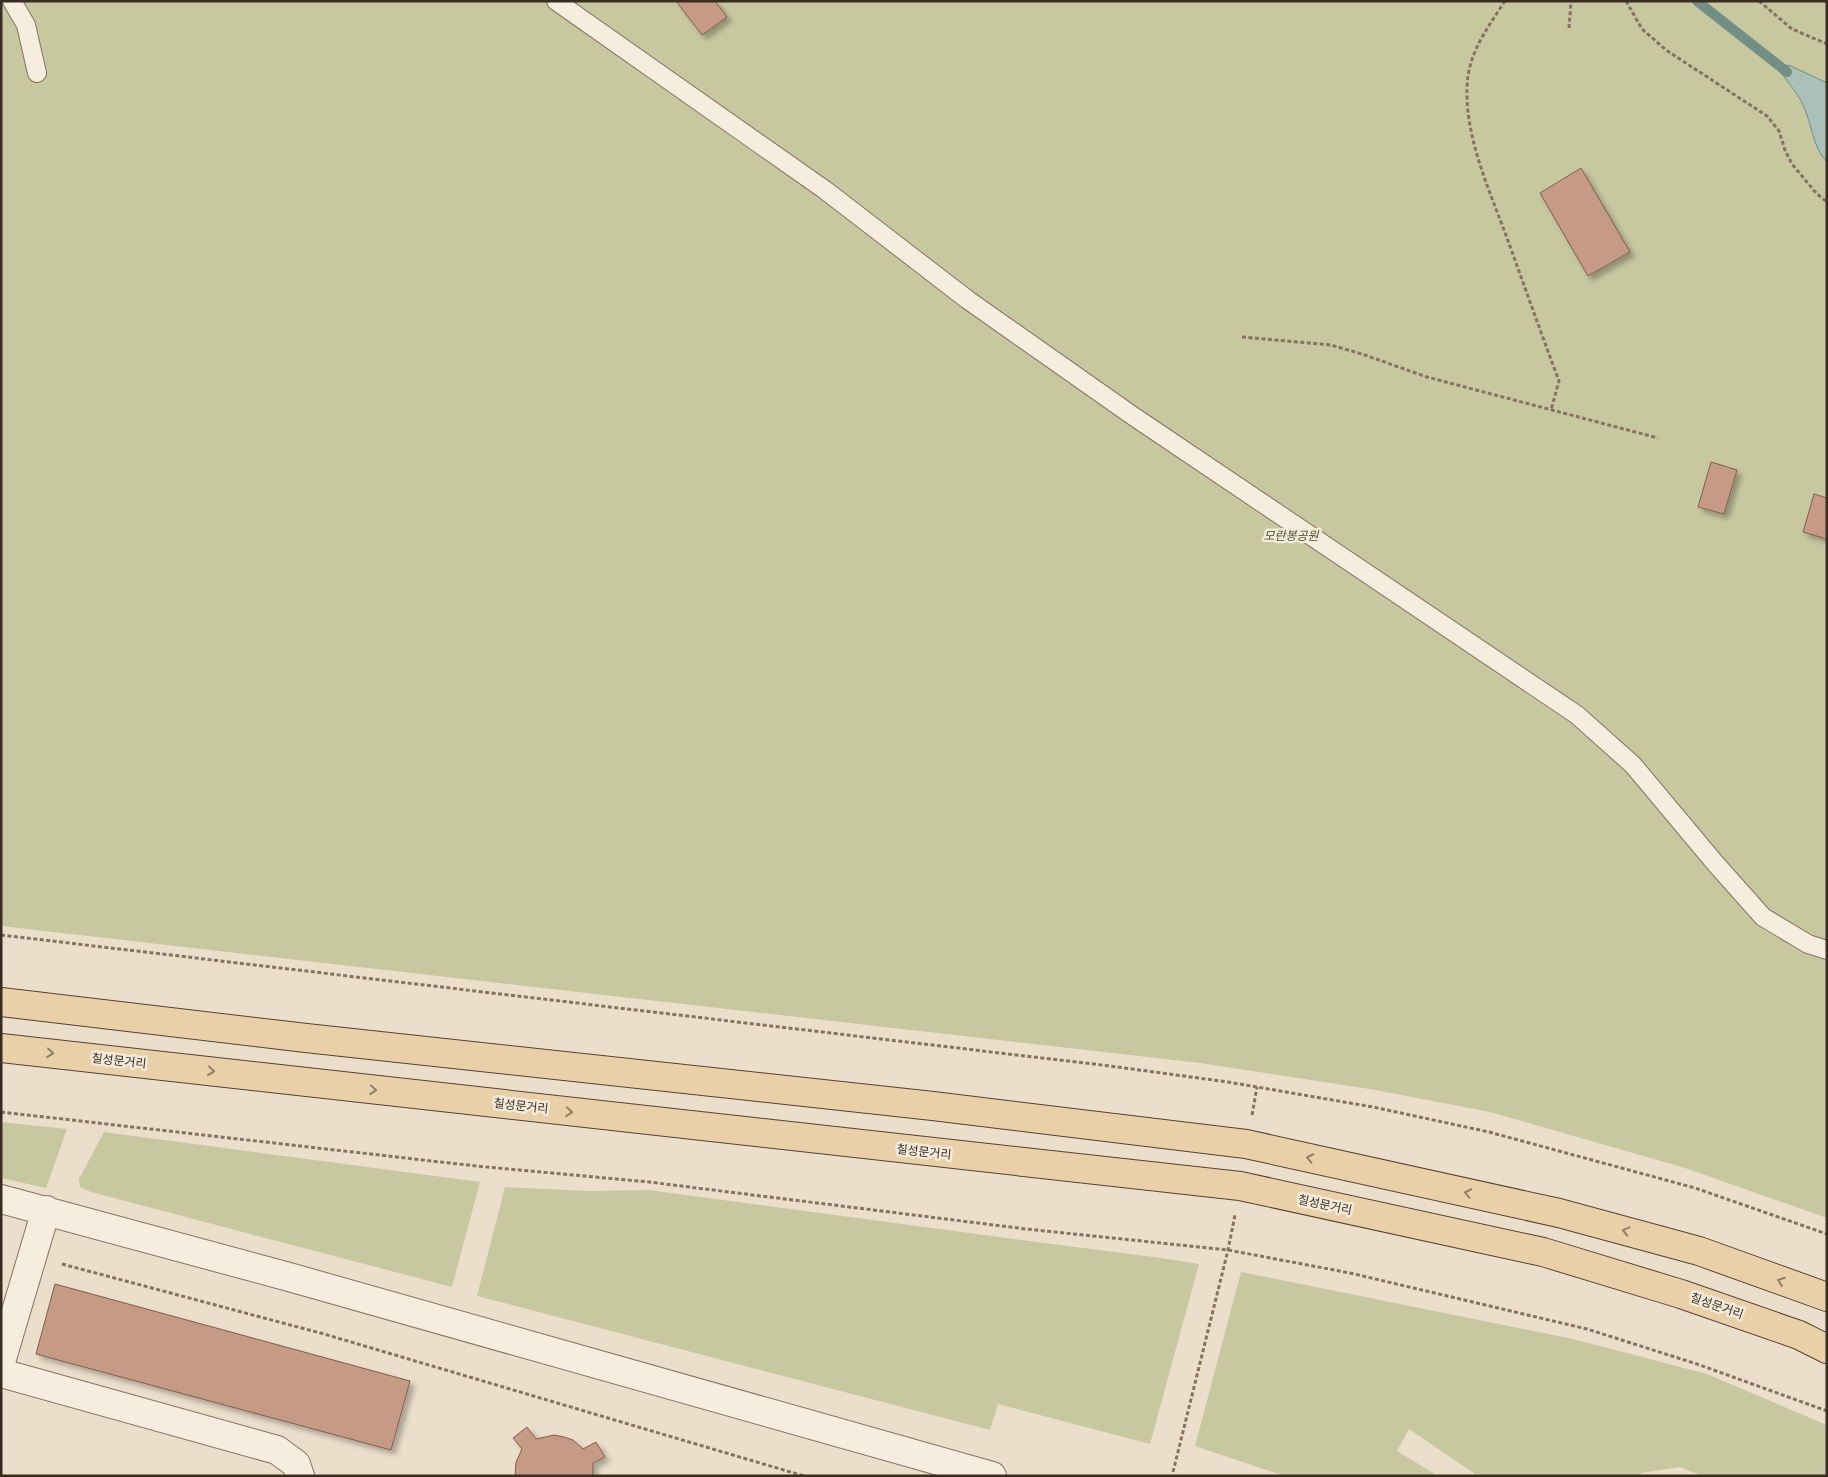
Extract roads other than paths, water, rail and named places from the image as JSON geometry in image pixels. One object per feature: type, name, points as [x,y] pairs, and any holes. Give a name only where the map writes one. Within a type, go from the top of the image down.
[{"type":"main road","points":[[1,1002],[306,1038],[933,1106],[1246,1144],[1559,1213],[1699,1251],[1827,1297]]},
{"type":"main road","name":"칠성문거리","points":[[1,1048],[1240,1186],[1543,1252],[1681,1294],[1800,1336],[1827,1349]]},
{"type":"street","points":[[1,1199],[46,1210],[992,1476]]},
{"type":"street","points":[[1,1362],[46,1210]]},
{"type":"street","points":[[1,1372],[277,1450],[296,1464],[300,1476]]},
{"type":"lane","points":[[12,1],[26,25],[37,73]]},
{"type":"lane","points":[[556,1],[825,190],[968,300],[1133,416],[1577,715],[1633,765],[1763,917],[1808,944],[1827,950]]},
{"type":"water","points":[[1774,63],[1791,66],[1827,83],[1827,162],[1815,142],[1800,99]]},
{"type":"waterway","points":[[1697,1],[1787,72]]},
{"type":"park label","name":"모란봉공원","points":[[1291,536]]}]
